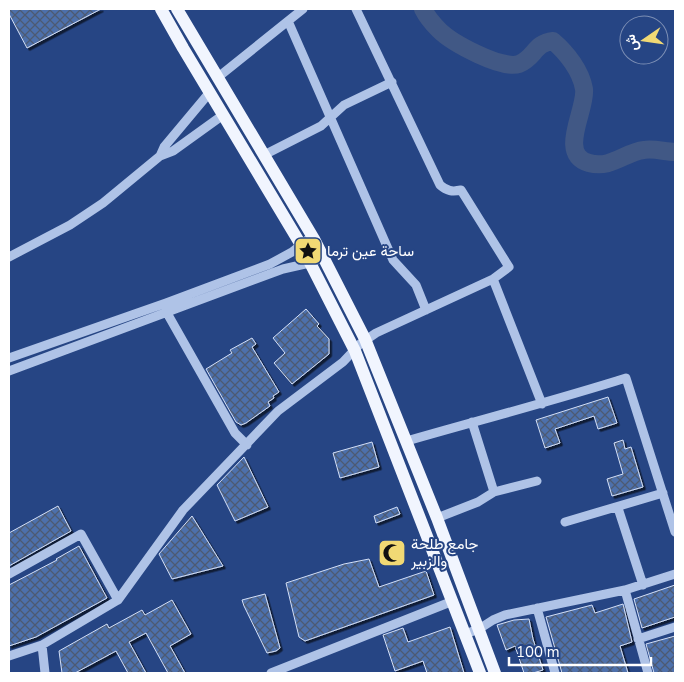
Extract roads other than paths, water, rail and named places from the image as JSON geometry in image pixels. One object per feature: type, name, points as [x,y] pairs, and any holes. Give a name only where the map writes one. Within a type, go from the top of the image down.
[{"type":"main road","points":[[161,9],[301,245],[355,351],[480,673]]},
{"type":"main road","points":[[177,9],[314,238],[365,340],[437,518],[495,673]]},
{"type":"street","points":[[217,78],[303,9]]},
{"type":"street","points":[[9,656],[42,645],[118,600],[183,510],[278,411],[343,362],[365,340],[376,333],[493,279],[510,267],[461,190],[454,192],[446,190],[440,185],[356,9]]},
{"type":"street","points":[[288,21],[393,260],[416,284],[426,310]]},
{"type":"street","points":[[264,155],[321,126],[344,105],[392,82]]},
{"type":"street","points":[[160,156],[164,147],[210,92]]},
{"type":"street","points":[[9,257],[70,225],[103,203],[160,156],[173,151],[223,115]]},
{"type":"street","points":[[9,358],[270,264],[287,255],[307,240],[314,238]]},
{"type":"street","points":[[9,372],[283,270],[311,263],[323,255]]},
{"type":"street","points":[[493,279],[542,404]]},
{"type":"street","points":[[167,313],[235,433],[247,445]]},
{"type":"street","points":[[407,442],[626,378],[675,532]]},
{"type":"street","points":[[472,422],[494,492]]},
{"type":"street","points":[[437,518],[478,502],[494,492],[536,481]]},
{"type":"street","points":[[565,522],[618,508],[663,493]]},
{"type":"street","points":[[618,508],[643,585]]},
{"type":"street","points":[[9,574],[81,534],[118,600]]},
{"type":"street","points":[[466,634],[479,629],[498,617],[625,590],[675,574]]},
{"type":"street","points":[[625,590],[648,673]]},
{"type":"street","points":[[272,673],[289,670],[453,601]]},
{"type":"street","points":[[537,608],[555,673]]},
{"type":"street","points":[[638,639],[675,627]]},
{"type":"street","points":[[42,645],[46,673]]},
{"type":"waterway","points":[[423,9],[432,23],[455,42],[501,63],[519,64],[542,45],[553,41],[577,69],[584,89],[584,98],[574,141],[575,150],[580,158],[589,163],[605,164],[637,151],[652,149],[675,152]]},
{"type":"place","name":"ساحة عين ترما","points":[[308,251]]},
{"type":"place","name":"جامع طلحة والزبير","points":[[392,553]]}]
